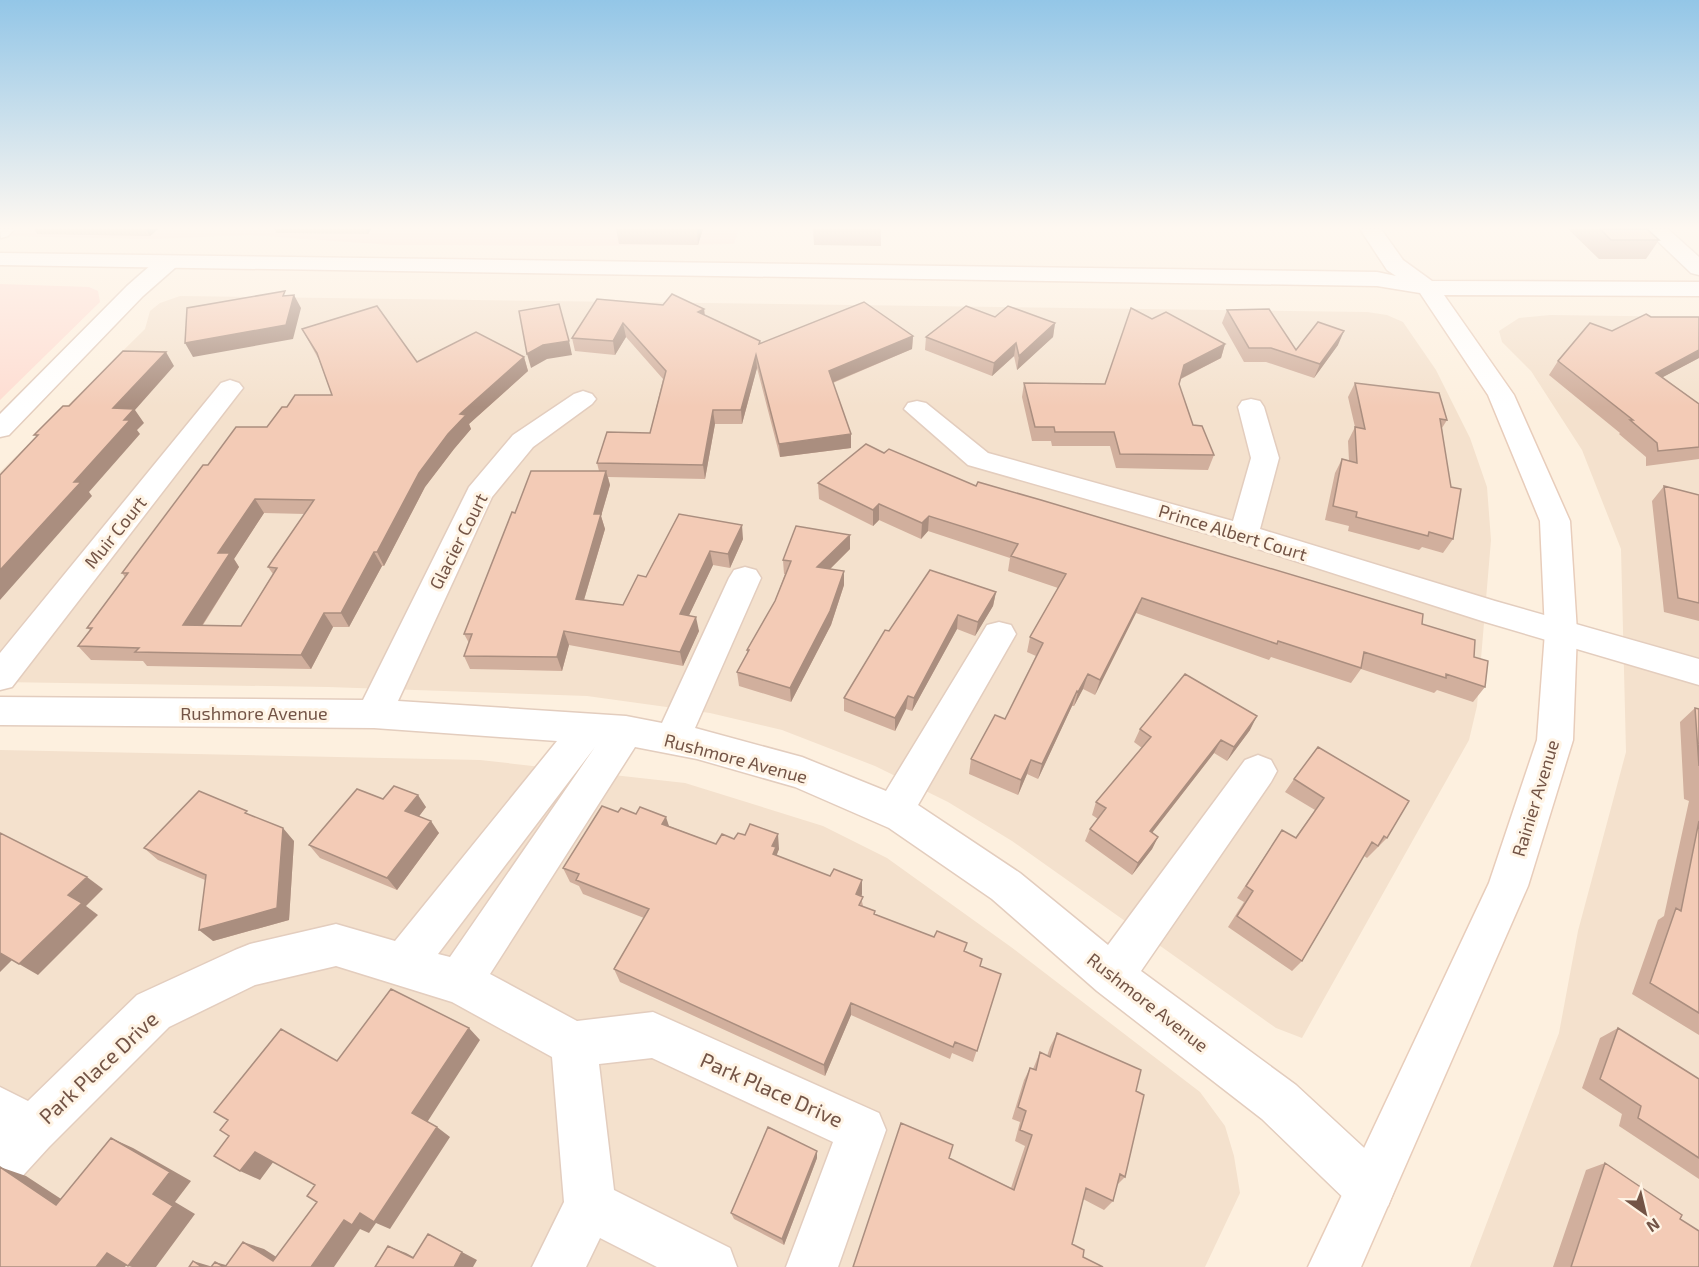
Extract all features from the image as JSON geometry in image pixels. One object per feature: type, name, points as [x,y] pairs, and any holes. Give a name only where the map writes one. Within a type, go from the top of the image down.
[{"type":"street","points":[[0,429],[141,288]]},
{"type":"street","points":[[897,288],[1385,297],[1426,288]]},
{"type":"street","name":"Rainier Avenue","points":[[1334,1267],[1508,886],[1555,740],[1561,632],[1556,521],[1501,395],[1427,288]]},
{"type":"street","points":[[1461,288],[1699,289]]},
{"type":"street","name":"Muir Court","points":[[0,676],[231,388]]},
{"type":"street","name":"Glacier Court","points":[[374,714],[479,494],[524,441],[582,399]]},
{"type":"street","points":[[1244,534],[1265,458],[1251,407]]},
{"type":"street","name":"Prince Albert Court","points":[[917,409],[978,459],[1244,534],[1492,613],[1699,672]]},
{"type":"street","points":[[672,739],[745,578]]},
{"type":"street","points":[[894,813],[999,634]]},
{"type":"street","name":"Rushmore Avenue","points":[[0,711],[374,714],[607,730],[697,744],[802,773],[894,813],[1006,886],[1112,976],[1279,1102],[1370,1188]]},
{"type":"street","points":[[403,965],[607,730]]},
{"type":"street","points":[[459,982],[607,730]]},
{"type":"street","points":[[1112,976],[1258,771]]},
{"type":"street","name":"Park Place Drive","points":[[0,1165],[16,1120],[153,1011],[250,965],[336,945],[459,982],[574,1044],[653,1035],[862,1130],[812,1267]]},
{"type":"street","points":[[558,1267],[590,1205],[574,1044]]},
{"type":"street","points":[[590,1205],[711,1267]]},
{"type":"shaded area","points":[[0,288],[92,288],[98,291],[100,302],[0,400]]},
{"type":"shaded area","points":[[180,296],[1367,312],[1387,315],[1403,322],[1436,370],[1470,438],[1487,487],[1491,540],[1477,706],[1469,740],[1302,1038],[1276,1028],[1012,841],[948,802],[875,766],[782,730],[710,713],[587,696],[328,687],[0,682],[0,472],[145,329],[150,311],[160,303]]},
{"type":"shaded area","points":[[1550,315],[1699,317],[1699,1267],[1470,1267],[1559,1033],[1578,931],[1626,752],[1621,549],[1582,450],[1531,371],[1502,342],[1499,331],[1519,318]]},
{"type":"shaded area","points":[[0,750],[480,760],[685,783],[823,826],[887,858],[1011,947],[1200,1092],[1225,1126],[1234,1156],[1240,1193],[1205,1267],[0,1267]]},
{"type":"building","points":[[285,291],[283,296],[294,295],[286,325],[185,343],[187,308]]},
{"type":"building","points":[[672,294],[704,309],[698,312],[760,341],[759,344],[864,302],[913,336],[829,371],[851,434],[779,444],[756,355],[741,410],[713,410],[703,465],[597,463],[607,432],[650,433],[666,371],[623,323],[613,341],[572,338],[597,299],[663,305]]},
{"type":"building","points":[[559,304],[569,341],[543,345],[527,354],[519,311]]},
{"type":"building","points":[[377,306],[417,362],[476,332],[524,357],[460,414],[466,415],[448,434],[419,473],[341,613],[324,613],[301,655],[135,652],[139,648],[78,646],[92,628],[87,628],[128,573],[122,573],[203,465],[208,465],[236,427],[267,427],[282,407],[287,407],[295,395],[332,395],[317,353],[302,329]],"holes":[[[255,499],[314,500],[268,567],[277,568],[241,626],[183,625],[230,553],[218,553]]]},
{"type":"building","points":[[966,306],[995,317],[1008,306],[1055,323],[1019,356],[1016,343],[994,363],[926,337]]},
{"type":"building","points":[[1131,308],[1152,319],[1166,312],[1225,344],[1184,365],[1179,384],[1193,425],[1202,426],[1214,455],[1120,454],[1114,432],[1055,432],[1054,427],[1035,427],[1024,383],[1105,384]]},
{"type":"building","points":[[1269,309],[1296,350],[1318,322],[1344,331],[1320,364],[1271,348],[1249,348],[1227,310]]},
{"type":"building","points":[[1646,314],[1651,317],[1699,317],[1699,350],[1656,373],[1699,404],[1699,447],[1658,451],[1657,443],[1630,420],[1633,420],[1558,361],[1590,323],[1612,331]]},
{"type":"building","points":[[123,351],[166,352],[113,408],[134,409],[124,420],[130,420],[74,482],[81,482],[0,570],[0,475],[38,435],[34,435],[63,406],[69,406]]},
{"type":"building","points":[[1355,383],[1439,393],[1447,420],[1440,419],[1451,487],[1461,489],[1453,539],[1429,532],[1428,536],[1356,517],[1357,512],[1333,506],[1342,459],[1357,463],[1355,427],[1365,429]]},
{"type":"building","points":[[866,444],[884,453],[889,449],[976,486],[978,482],[1041,500],[1423,614],[1422,624],[1475,640],[1474,657],[1488,661],[1485,687],[1446,674],[1446,678],[1364,652],[1361,668],[1278,641],[1277,644],[1142,598],[1100,680],[1088,674],[1077,691],[1042,764],[1031,760],[1021,780],[971,759],[995,715],[1005,719],[1043,643],[1030,637],[1066,574],[1011,556],[1018,544],[929,516],[922,523],[879,504],[873,510],[818,483]]},
{"type":"building","points":[[531,471],[606,471],[594,514],[601,514],[576,599],[623,605],[638,575],[646,577],[679,514],[742,525],[728,554],[710,551],[680,614],[696,617],[680,652],[564,631],[557,657],[464,656],[472,634],[464,634],[512,512],[515,513]]},
{"type":"building","points":[[1664,486],[1699,495],[1699,603],[1678,598]]},
{"type":"building","points":[[796,526],[850,535],[817,567],[844,571],[830,611],[790,688],[737,672],[775,601],[791,561],[783,560]]},
{"type":"building","points":[[930,570],[996,592],[978,622],[958,615],[914,698],[908,696],[895,718],[844,698],[885,630],[889,631]]},
{"type":"building","points":[[1185,674],[1257,716],[1234,747],[1221,740],[1150,831],[1158,837],[1138,863],[1090,829],[1106,808],[1096,802],[1151,737],[1140,729]]},
{"type":"building","points":[[1695,708],[1699,709],[1699,766]]},
{"type":"building","points":[[1318,747],[1409,801],[1387,838],[1384,836],[1378,846],[1372,842],[1302,961],[1237,916],[1253,891],[1246,886],[1282,830],[1296,838],[1324,798],[1294,779]]},
{"type":"building","points":[[394,786],[418,795],[405,811],[431,821],[387,878],[309,845],[357,789],[383,799]]},
{"type":"building","points":[[199,791],[283,828],[277,908],[199,930],[206,875],[144,848]]},
{"type":"building","points":[[602,806],[618,812],[621,808],[636,814],[640,807],[666,817],[662,824],[716,844],[722,834],[734,839],[738,833],[745,835],[750,824],[778,834],[772,846],[776,847],[773,854],[830,876],[834,869],[862,880],[856,894],[863,897],[859,905],[875,911],[874,914],[934,937],[937,931],[967,943],[964,951],[982,959],[980,966],[1001,974],[977,1051],[955,1042],[953,1047],[851,1003],[824,1065],[614,969],[649,909],[576,880],[579,874],[563,868]]},
{"type":"building","points":[[1699,821],[1699,1013],[1650,983],[1676,908],[1681,911]]},
{"type":"building","points":[[0,833],[87,877],[68,895],[82,903],[19,964],[0,953]]},
{"type":"building","points":[[391,989],[469,1028],[412,1113],[437,1127],[374,1222],[360,1213],[352,1225],[344,1220],[311,1267],[225,1267],[243,1242],[273,1261],[317,1202],[307,1196],[315,1185],[255,1152],[240,1171],[214,1156],[229,1136],[220,1130],[228,1120],[214,1112],[281,1029],[337,1061]]},
{"type":"building","points":[[1618,1028],[1699,1079],[1699,1158],[1638,1118],[1641,1106],[1600,1079]]},
{"type":"building","points":[[1057,1033],[1141,1070],[1136,1091],[1144,1095],[1125,1177],[1120,1174],[1113,1201],[1086,1188],[1072,1244],[1084,1250],[1083,1257],[1103,1267],[853,1267],[901,1123],[953,1145],[949,1158],[1014,1190],[1032,1135],[1020,1130],[1026,1111],[1018,1107],[1030,1068],[1036,1070],[1040,1052],[1050,1057]]},
{"type":"building","points":[[768,1127],[817,1151],[782,1239],[731,1213]]},
{"type":"building","points":[[111,1138],[170,1172],[153,1194],[173,1206],[128,1266],[107,1253],[96,1267],[0,1267],[0,1167],[56,1205]]},
{"type":"building","points":[[1605,1163],[1682,1215],[1680,1219],[1699,1231],[1699,1267],[1571,1267]]},
{"type":"building","points":[[428,1234],[462,1252],[454,1267],[375,1267],[388,1246],[413,1258]]},
{"type":"building","points":[[193,1261],[202,1267],[189,1267]]},
{"type":"building","points":[[215,1262],[224,1267],[211,1267]]}]
